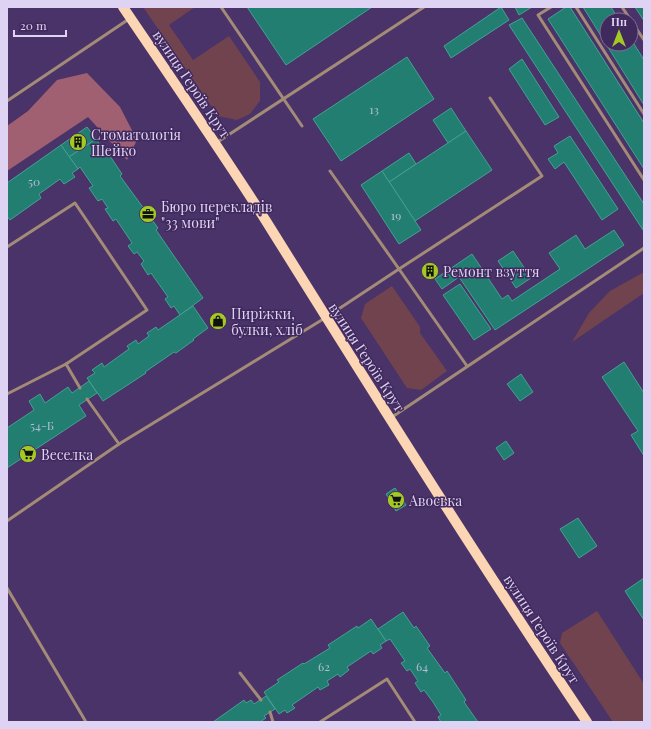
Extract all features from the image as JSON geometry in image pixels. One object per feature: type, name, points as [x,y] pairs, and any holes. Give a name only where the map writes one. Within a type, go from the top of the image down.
[{"type":"main road","name":"вулиця Героїв Крут","points":[[123,7],[265,220],[325,318],[522,624],[587,722]]},
{"type":"lane","points":[[221,7],[302,126]]},
{"type":"lane","points":[[214,144],[424,7]]},
{"type":"lane","points":[[551,7],[538,14],[644,180]]},
{"type":"lane","points":[[576,7],[644,114]]},
{"type":"lane","points":[[622,7],[644,40]]},
{"type":"lane","points":[[7,101],[130,18]]},
{"type":"lane","points":[[7,521],[119,444],[325,318],[542,176],[490,98]]},
{"type":"lane","points":[[330,171],[467,366]]},
{"type":"lane","points":[[7,247],[75,203],[147,310],[66,364],[7,394]]},
{"type":"lane","points":[[390,418],[644,248]]},
{"type":"lane","points":[[66,364],[80,388]]},
{"type":"lane","points":[[87,399],[119,444]]},
{"type":"lane","points":[[7,588],[86,722]]},
{"type":"lane","points":[[240,672],[261,700]]},
{"type":"lane","points":[[320,722],[387,679],[415,722]]},
{"type":"lane","points":[[270,712],[273,722]]},
{"type":"shaded area","points":[[143,7],[195,7],[169,25],[193,60],[229,36],[260,82],[260,101],[250,114],[237,120],[218,116]]},
{"type":"shaded area","points":[[87,73],[120,107],[137,140],[127,160],[88,117],[7,171],[7,126],[28,111],[57,80]]},
{"type":"shaded area","points":[[644,272],[644,293],[572,342],[589,313],[610,291]]},
{"type":"shaded area","points":[[392,286],[420,327],[420,333],[447,371],[421,390],[407,388],[361,318],[365,304]]},
{"type":"shaded area","points":[[597,611],[644,684],[644,722],[613,722],[560,643],[562,633]]},
{"type":"building","points":[[247,7],[372,7],[286,65]]},
{"type":"building","points":[[501,7],[509,20],[451,58],[444,46]]},
{"type":"building","points":[[515,7],[532,7],[519,15]]},
{"type":"building","points":[[566,7],[570,7],[644,123],[644,169],[548,19]]},
{"type":"building","points":[[583,7],[611,7],[614,12],[599,12],[599,33]]},
{"type":"building","points":[[635,7],[644,7],[644,21],[639,12]]},
{"type":"building","points":[[522,18],[644,204],[643,230],[509,25]]},
{"type":"building","points":[[611,52],[639,52],[644,60],[644,105]]},
{"type":"building","points":[[407,57],[434,99],[341,161],[313,119]]},
{"type":"building","points":[[522,59],[559,117],[545,125],[509,69]]},
{"type":"building","points":[[451,108],[466,131],[448,143],[433,120]]},
{"type":"building","name":"Стоматологія Шейко","points":[[87,127],[96,139],[69,157],[61,145]]},
{"type":"building","points":[[466,131],[492,170],[415,221],[389,182]]},
{"type":"building","points":[[570,136],[618,209],[602,220],[564,162],[555,169],[548,159],[558,153],[554,146]]},
{"type":"building","points":[[96,139],[106,154],[108,153],[122,174],[120,176],[158,228],[156,230],[203,298],[180,315],[174,306],[171,308],[165,299],[168,297],[151,273],[148,275],[141,264],[144,261],[137,252],[134,254],[128,246],[132,243],[116,219],[113,221],[105,209],[108,208],[102,199],[98,201],[89,188],[93,186],[80,167],[78,169],[69,157]]},
{"type":"building","points":[[61,145],[78,169],[72,173],[75,177],[64,184],[60,179],[39,194],[41,198],[10,220],[7,216],[7,183]]},
{"type":"building","points":[[409,153],[416,164],[389,182],[382,171]]},
{"type":"building","points":[[382,171],[421,230],[399,244],[361,185]]},
{"type":"building","points":[[614,230],[624,245],[495,330],[459,277],[442,289],[435,279],[472,254],[502,299],[508,295],[512,301],[560,269],[549,253],[576,235],[585,249]]},
{"type":"building","points":[[513,251],[531,278],[516,288],[498,261]]},
{"type":"building","name":"Ремонт взуття","points":[[427,264],[435,275],[432,277],[424,267]]},
{"type":"building","points":[[460,284],[491,329],[474,340],[443,295]]},
{"type":"building","points":[[193,306],[208,328],[176,353],[174,352],[145,372],[146,373],[103,401],[87,378],[95,373],[92,370],[102,363],[104,367],[129,349],[127,346],[136,340],[138,344],[149,336],[147,333],[156,327],[158,330]]},
{"type":"building","name":"Пиріжки, булки, хліб","points":[[219,315],[223,324],[218,326],[213,319]]},
{"type":"building","points":[[624,362],[644,393],[644,456],[631,435],[638,431],[602,377]]},
{"type":"building","points":[[521,374],[533,392],[520,401],[507,384]]},
{"type":"building","points":[[89,381],[97,393],[79,405],[86,416],[7,468],[7,428],[34,410],[29,401],[40,394],[45,403],[68,387],[72,393]]},
{"type":"building","points":[[506,441],[514,453],[504,460],[496,448]]},
{"type":"building","name":"Авоська","points":[[395,488],[406,505],[396,511],[386,494]]},
{"type":"building","points":[[578,518],[597,546],[579,558],[560,529]]},
{"type":"building","points":[[644,578],[644,620],[625,591]]},
{"type":"building","points":[[403,612],[414,628],[416,626],[430,646],[427,648],[445,673],[447,671],[466,700],[464,702],[478,722],[441,722],[438,717],[441,715],[433,702],[424,690],[421,692],[415,683],[418,681],[410,669],[407,671],[401,663],[405,661],[390,639],[386,641],[378,629]]},
{"type":"building","points":[[371,619],[386,641],[380,645],[382,648],[373,654],[371,651],[347,667],[349,670],[340,677],[338,674],[327,681],[329,685],[320,690],[318,687],[292,705],[295,708],[287,713],[285,710],[279,714],[264,692],[279,682],[277,680],[330,648],[328,645],[357,626],[358,628]]},
{"type":"building","points":[[266,696],[275,709],[264,716],[266,718],[260,722],[213,722],[244,700],[246,703],[251,700],[254,704]]},
{"type":"place","name":"Стоматологія Шейко","points":[[78,142]]},
{"type":"place","name":"Бюро перекладів \"33 мови\"","points":[[148,214]]},
{"type":"place","name":"Ремонт взуття","points":[[430,271]]},
{"type":"place","name":"Пиріжки, булки, хліб","points":[[218,321]]},
{"type":"place","name":"Веселка","points":[[28,454]]},
{"type":"place","name":"Авоська","points":[[396,500]]}]
